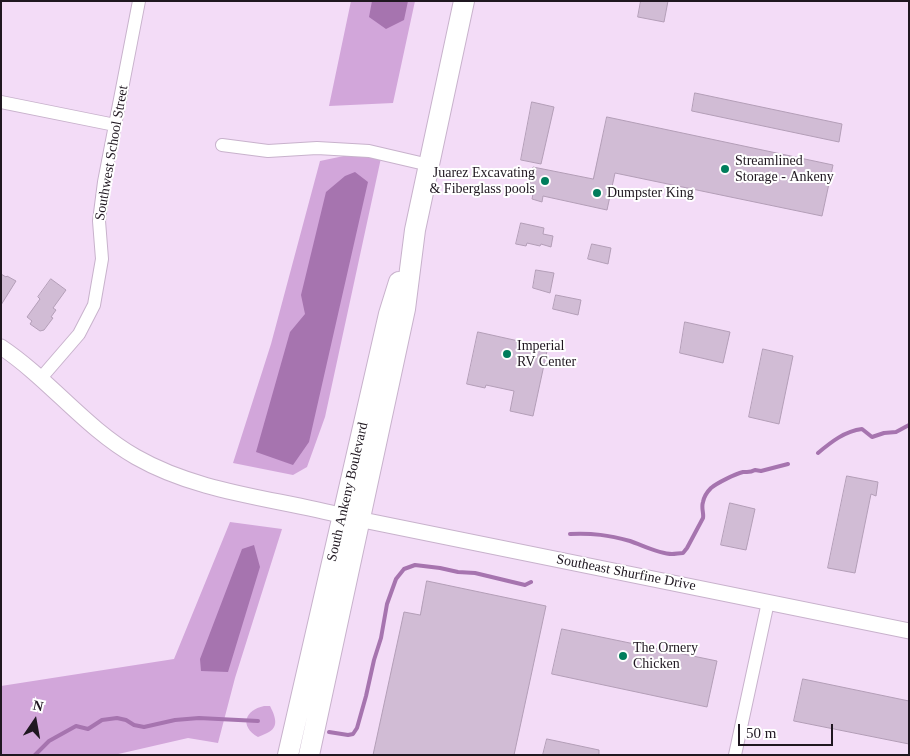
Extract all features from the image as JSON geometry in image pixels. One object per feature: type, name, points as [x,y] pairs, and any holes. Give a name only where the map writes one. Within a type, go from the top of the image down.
[{"type":"main road","name":"South Ankeny Boulevard","points":[[288,755],[405,309],[415,230],[464,1]]},
{"type":"main road","name":"South Ankeny Boulevard","points":[[309,755],[351,518]]},
{"type":"street","name":"Southwest School Street","points":[[41,378],[80,334],[94,305],[102,259],[99,221],[104,182],[139,1]]},
{"type":"street","points":[[1,102],[115,126]]},
{"type":"street","points":[[222,145],[268,151],[317,148],[369,151],[429,165]]},
{"type":"street","name":"Southeast Shurfine Drive","points":[[1,347],[41,378],[103,435],[135,457],[164,472],[206,486],[351,518],[909,631]]},
{"type":"street","points":[[735,755],[768,602]]},
{"type":"shaded area","points":[[351,1],[415,1],[393,103],[329,106]]},
{"type":"shaded area","points":[[372,1],[408,1],[404,20],[386,29],[369,17]]},
{"type":"shaded area","points":[[358,153],[381,158],[325,417],[307,467],[293,475],[233,463],[271,344],[320,161]]},
{"type":"shaded area","points":[[355,172],[368,182],[309,442],[293,465],[256,452],[290,332],[305,314],[301,295],[326,192],[345,176]]},
{"type":"shaded area","points":[[230,522],[282,529],[235,678],[218,743],[188,738],[114,755],[1,755],[1,686],[174,659]]},
{"type":"shaded area","points":[[254,545],[260,567],[228,672],[201,671],[200,659],[242,549]]},
{"type":"shaded area","points":[[264,706],[270,706],[275,723],[268,733],[258,737],[248,728],[247,719],[252,711]]},
{"type":"building","points":[[641,1],[668,1],[664,22],[638,17]]},
{"type":"building","points":[[695,93],[842,124],[839,142],[692,111]]},
{"type":"building","points":[[532,102],[554,107],[541,164],[521,160]]},
{"type":"building","points":[[607,117],[833,165],[822,216],[615,173],[607,210],[543,196],[542,202],[532,199],[533,194],[528,193],[533,167],[593,179]]},
{"type":"building","points":[[521,223],[544,228],[543,234],[553,236],[551,247],[541,244],[540,246],[527,243],[526,246],[516,244]]},
{"type":"building","points":[[592,244],[611,248],[608,264],[588,259]]},
{"type":"building","points":[[536,270],[554,273],[550,293],[533,288]]},
{"type":"building","points":[[1,274],[16,281],[1,305]]},
{"type":"building","points":[[51,279],[66,290],[53,308],[56,310],[51,317],[53,318],[44,330],[40,331],[30,324],[32,321],[27,317]]},
{"type":"building","points":[[556,295],[581,300],[578,315],[553,309]]},
{"type":"building","points":[[685,322],[730,332],[723,363],[680,353]]},
{"type":"building","points":[[478,332],[523,342],[522,345],[547,351],[533,416],[510,411],[514,391],[486,385],[485,388],[467,384]]},
{"type":"building","points":[[763,349],[793,356],[779,424],[749,417]]},
{"type":"building","points":[[847,476],[878,482],[876,496],[871,494],[855,573],[828,568]]},
{"type":"building","points":[[730,503],[755,509],[746,550],[721,545]]},
{"type":"building","points":[[427,581],[546,606],[514,755],[373,755],[404,612],[420,615]]},
{"type":"building","points":[[562,629],[717,661],[707,707],[552,674]]},
{"type":"building","points":[[803,679],[909,701],[909,744],[794,721]]},
{"type":"building","points":[[547,739],[599,750],[599,755],[543,755]]},
{"type":"waterway","points":[[818,453],[838,438],[856,430],[862,429],[872,437],[896,432],[909,425]]},
{"type":"waterway","points":[[570,534],[607,536],[630,541],[662,553],[683,553],[703,518],[703,500],[711,488],[743,472],[761,471],[788,464]]},
{"type":"waterway","points":[[329,732],[348,735],[353,734],[357,728],[381,638],[387,604],[396,579],[404,569],[415,565],[475,573],[525,585],[531,582]]},
{"type":"waterway","points":[[35,755],[49,741],[76,726],[88,729],[102,720],[117,718],[144,727],[175,720],[199,718],[258,721]]},
{"type":"place","name":"Streamlined Storage - Ankeny","points":[[725,169]]},
{"type":"place","name":"Juarez Excavating & Fiberglass pools","points":[[545,181]]},
{"type":"place","name":"Dumpster King","points":[[597,193]]},
{"type":"place","name":"Imperial RV Center","points":[[507,354]]},
{"type":"place","name":"The Ornery Chicken","points":[[623,656]]}]
